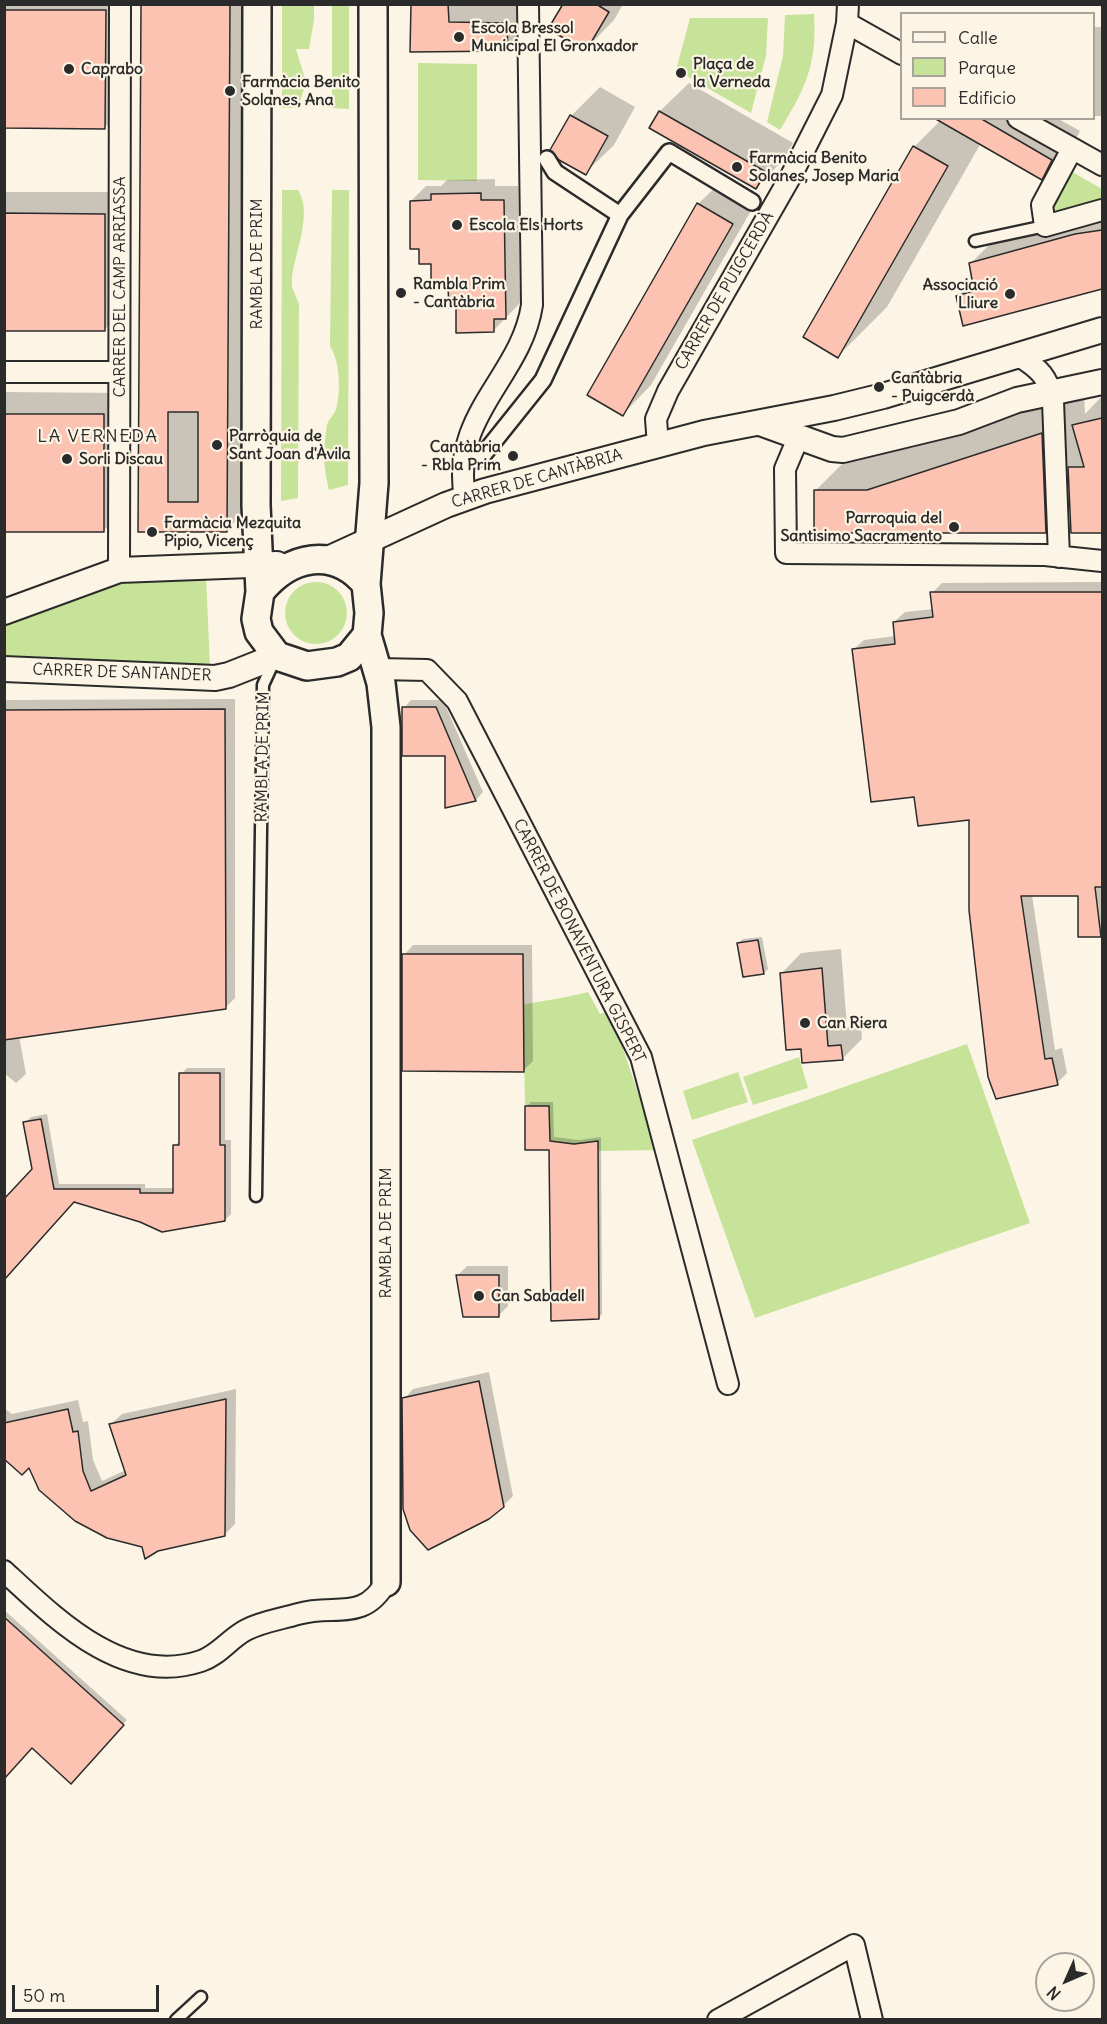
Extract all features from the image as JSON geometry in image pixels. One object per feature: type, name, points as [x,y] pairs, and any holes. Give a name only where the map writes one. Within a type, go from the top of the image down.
[{"type":"main road","name":"RAMBLA DE PRIM","points":[[257,4],[258,565],[260,592],[256,606],[258,632],[277,656]]},
{"type":"main road","points":[[338,662],[357,649],[367,635],[369,613],[366,584],[374,483],[373,4]]},
{"type":"main road","points":[[260,592],[269,581],[294,564],[326,560],[352,569],[366,584]]},
{"type":"main road","name":"RAMBLA DE PRIM","points":[[367,635],[378,669],[386,727],[386,1582]]},
{"type":"main road","points":[[277,656],[308,666],[338,662],[378,669]]},
{"type":"street","name":"CARRER DEL CAMP ARRIASSA","points":[[119,570],[120,4]]},
{"type":"street","points":[[465,498],[462,482],[466,441],[474,420],[524,333],[532,305],[528,4]]},
{"type":"street","points":[[847,14],[900,53]]},
{"type":"street","name":"CARRER DE PUIGCERDÀ","points":[[658,446],[656,418],[668,391],[792,174],[832,95],[847,14]]},
{"type":"street","points":[[1022,120],[1102,165]]},
{"type":"street","points":[[1072,148],[1042,205],[1045,226],[1102,210]]},
{"type":"street","points":[[475,460],[483,455],[543,381],[620,215],[669,152],[752,202]]},
{"type":"street","points":[[547,159],[555,172],[620,215]]},
{"type":"street","name":"CARRER DE CANTÀBRIA","points":[[326,560],[465,498],[755,422],[834,408],[1102,330]]},
{"type":"street","points":[[1019,356],[1041,370],[1048,380],[1051,392],[1056,418],[1059,557]]},
{"type":"street","points":[[4,372],[111,372]]},
{"type":"street","points":[[755,422],[832,449],[857,448],[959,422],[1017,400],[1102,382]]},
{"type":"street","points":[[799,436],[784,469],[786,553],[1059,557],[1102,561]]},
{"type":"street","points":[[4,612],[119,570],[294,564]]},
{"type":"street","name":"CARRER DE SANTANDER","points":[[4,669],[215,678],[229,675],[277,656]]},
{"type":"street","name":"CARRER DE BONAVENTURA GISPERT","points":[[378,669],[427,670],[457,701],[641,1057],[728,1384]]},
{"type":"street","points":[[4,1571],[52,1615],[110,1655],[167,1669],[203,1661],[218,1653],[244,1631],[306,1612],[345,1610],[366,1606],[379,1595],[386,1582]]},
{"type":"street","points":[[718,2019],[854,1945],[872,2019]]},
{"type":"lane","points":[[975,241],[1045,226]]},
{"type":"lane","name":"RAMBLA DE PRIM","points":[[256,1196],[263,685],[277,656]]},
{"type":"lane","points":[[176,2019],[201,1997]]},
{"type":"green space","points":[[282,5],[314,5],[309,49],[296,49],[306,82],[298,108],[282,108]]},
{"type":"green space","points":[[332,5],[349,5],[349,109],[332,108]]},
{"type":"green space","points":[[814,14],[814,48],[808,75],[797,101],[780,130],[767,122],[783,56],[785,15]]},
{"type":"green space","points":[[690,18],[768,18],[766,56],[751,113],[676,70]]},
{"type":"green space","points":[[418,63],[477,64],[477,181],[418,180]]},
{"type":"green space","points":[[1069,170],[1102,189],[1102,201],[1054,217],[1046,211]]},
{"type":"green space","points":[[282,190],[298,190],[304,210],[302,233],[292,277],[292,287],[299,304],[298,498],[281,501]]},
{"type":"green space","points":[[332,190],[349,190],[348,485],[329,490],[324,458],[325,442],[328,423],[336,409],[339,394],[338,368],[330,346]]},
{"type":"green space","points":[[158,576],[206,576],[210,667],[5,658],[4,622],[123,583]]},
{"type":"green space","points":[[316,582],[333,587],[338,591],[342,596],[347,613],[342,630],[338,635],[333,639],[316,644],[299,639],[294,635],[290,630],[285,613],[290,596],[294,591],[299,587]]},
{"type":"green space","points":[[588,992],[600,1014],[610,1010],[641,1102],[645,1103],[657,1150],[598,1151],[597,1141],[574,1144],[550,1141],[549,1106],[525,1106],[523,1005]]},
{"type":"green space","points":[[967,1044],[1030,1223],[755,1318],[692,1140]]},
{"type":"green space","points":[[799,1057],[808,1088],[753,1105],[743,1077]]},
{"type":"green space","points":[[738,1072],[748,1102],[692,1120],[683,1091]]},
{"type":"building","points":[[141,4],[230,4],[227,532],[138,532]],"holes":[[[168,412],[198,412],[198,502],[168,502]]]},
{"type":"building","name":"Escola Bressol Municipal El Gronxador","points":[[411,4],[448,4],[449,22],[507,23],[508,51],[410,52]]},
{"type":"building","points":[[563,4],[596,4],[609,12],[586,51],[548,29]]},
{"type":"building","points":[[4,10],[106,10],[105,129],[4,128]]},
{"type":"building","points":[[659,111],[766,172],[756,189],[649,128]]},
{"type":"building","points":[[570,115],[608,136],[586,175],[559,160],[550,150]]},
{"type":"building","points":[[937,120],[983,120],[1052,160],[1042,180]]},
{"type":"building","points":[[913,146],[948,166],[838,358],[803,337]]},
{"type":"building","points":[[481,193],[481,200],[504,200],[506,319],[494,319],[494,332],[456,333],[456,308],[449,308],[448,287],[431,288],[431,264],[419,264],[419,249],[410,249],[410,201],[431,200],[431,194]]},
{"type":"building","points":[[697,203],[733,224],[623,416],[587,395]]},
{"type":"building","points":[[4,213],[105,214],[105,331],[4,331]]},
{"type":"building","points":[[1102,230],[1102,289],[963,326],[956,296],[974,291],[969,263],[1075,234]]},
{"type":"building","points":[[4,414],[104,414],[104,532],[4,532]]},
{"type":"building","points":[[1102,418],[1102,533],[1071,533],[1068,467],[1084,467],[1072,425]]},
{"type":"building","points":[[1042,433],[1046,533],[814,533],[814,490],[867,490]]},
{"type":"building","points":[[930,592],[1102,592],[1102,887],[1095,887],[1101,937],[1078,937],[1078,896],[1021,896],[1045,1059],[1052,1058],[1058,1085],[996,1099],[988,1077],[969,910],[969,820],[918,826],[914,797],[871,802],[852,649],[895,644],[893,622],[933,617]]},
{"type":"building","points":[[402,707],[436,707],[476,801],[445,808],[445,756],[402,756]]},
{"type":"building","points":[[225,709],[226,1009],[4,1040],[4,710]]},
{"type":"building","points":[[758,940],[764,974],[743,977],[737,943]]},
{"type":"building","points":[[402,954],[523,954],[524,1072],[402,1071]]},
{"type":"building","name":"Can Riera","points":[[822,968],[828,1046],[841,1045],[843,1060],[802,1063],[801,1049],[786,1050],[780,973]]},
{"type":"building","points":[[179,1073],[220,1073],[220,1145],[225,1145],[225,1221],[162,1232],[140,1222],[74,1202],[4,1280],[4,1199],[32,1169],[23,1122],[41,1119],[54,1189],[140,1189],[140,1193],[173,1193],[173,1145],[179,1145]]},
{"type":"building","points":[[525,1106],[549,1106],[550,1141],[574,1144],[598,1141],[599,1319],[551,1321],[549,1150],[525,1150]]},
{"type":"building","name":"Can Sabadell","points":[[456,1275],[499,1275],[499,1317],[463,1317]]},
{"type":"building","points":[[479,1381],[504,1507],[489,1519],[428,1550],[410,1530],[403,1509],[402,1398]]},
{"type":"building","points":[[226,1399],[225,1536],[158,1551],[145,1559],[142,1547],[107,1538],[75,1521],[39,1490],[29,1468],[22,1475],[4,1459],[4,1423],[68,1409],[73,1432],[78,1431],[83,1471],[91,1491],[126,1475],[109,1424]]},
{"type":"building","points":[[4,1617],[124,1725],[71,1784],[32,1748],[4,1779]]},
{"type":"place","name":"Escola Bressol Municipal El Gronxador","points":[[459,37]]},
{"type":"place","name":"Caprabo","points":[[69,69]]},
{"type":"place","name":"Plaça de la Verneda","points":[[681,73]]},
{"type":"place","name":"Farmàcia Benito Solanes, Ana","points":[[230,91]]},
{"type":"place","name":"Farmàcia Benito Solanes, Josep Maria","points":[[737,167]]},
{"type":"place","name":"Escola Els Horts","points":[[457,225]]},
{"type":"place","name":"Rambla Prim - Cantàbria","points":[[401,293]]},
{"type":"place","name":"Associació Lliure","points":[[1010,294]]},
{"type":"place","name":"Cantàbria - Puigcerdà","points":[[879,387]]},
{"type":"place","name":"Parròquia de Sant Joan d'Àvila","points":[[217,445]]},
{"type":"place","name":"Cantàbria - Rbla Prim","points":[[513,456]]},
{"type":"place","name":"Sorli Discau","points":[[67,459]]},
{"type":"place","name":"Parroquia del Santisimo Sacramento","points":[[954,527]]},
{"type":"place","name":"Farmàcia Mezquita Pipio, Vicenç","points":[[152,532]]},
{"type":"place","name":"Can Riera","points":[[805,1023]]},
{"type":"place","name":"Can Sabadell","points":[[479,1296]]},
{"type":"district","name":"LA VERNEDA","points":[[98,437]]}]
